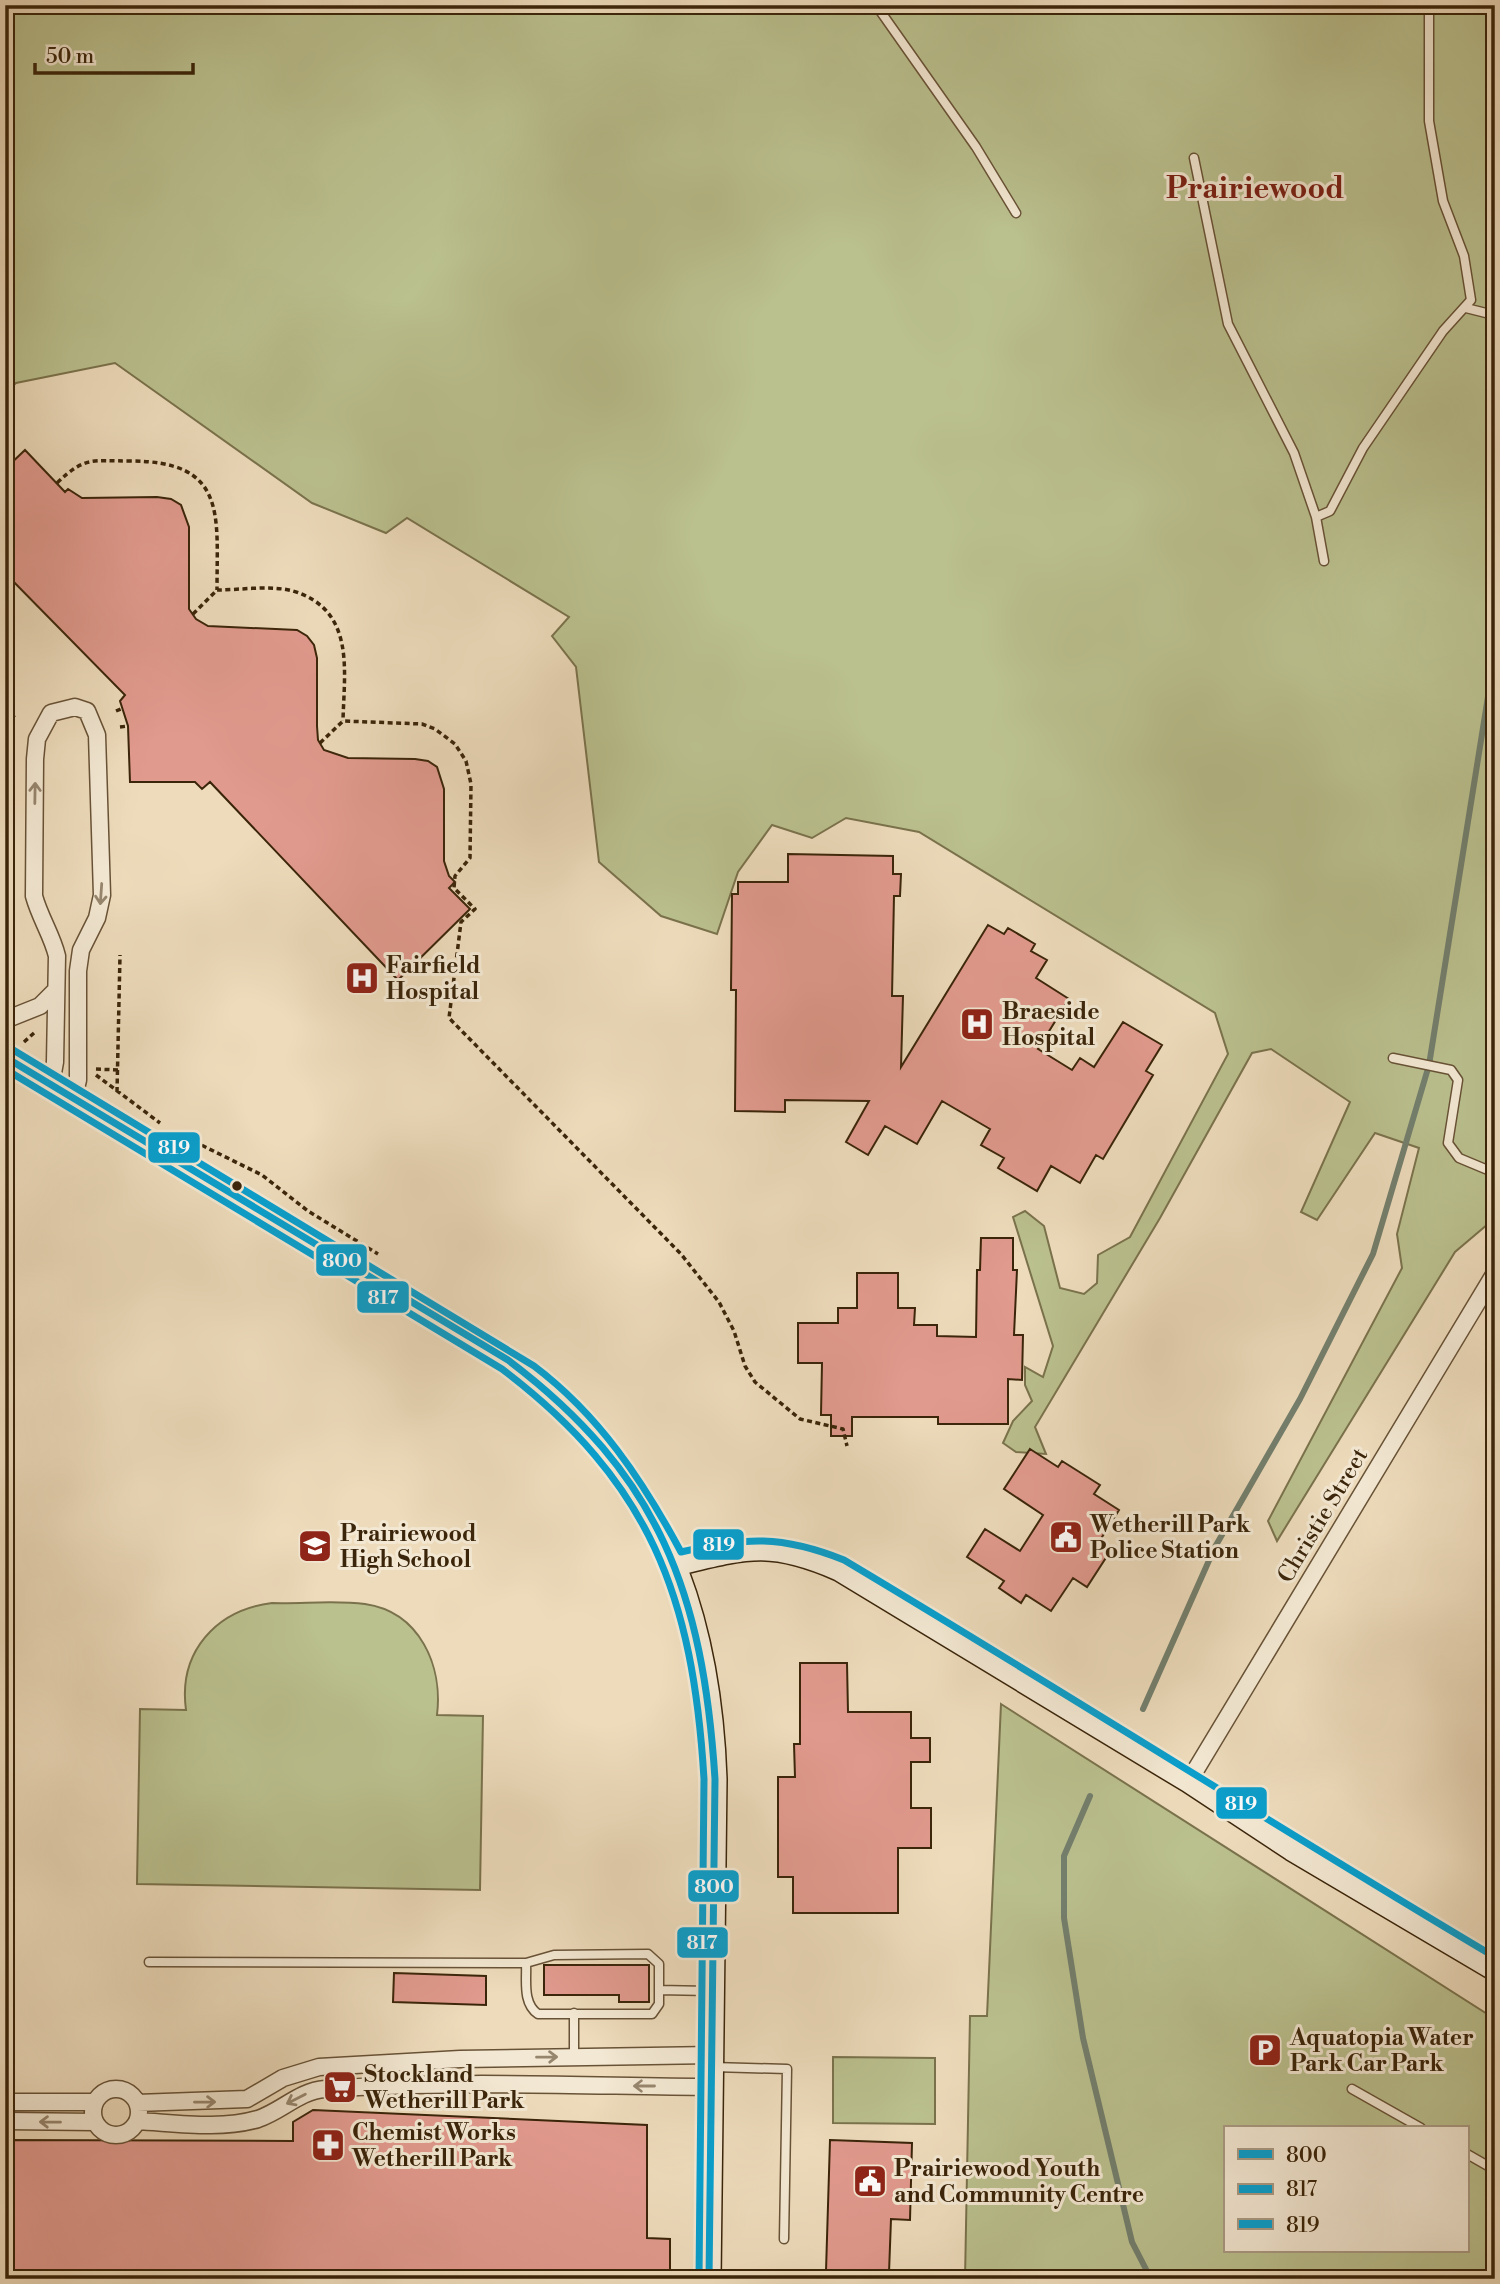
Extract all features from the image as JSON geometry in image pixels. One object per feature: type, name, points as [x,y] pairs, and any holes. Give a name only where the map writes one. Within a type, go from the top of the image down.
[{"type":"main road","points":[[5,1057],[508,1360],[559,1401],[610,1455],[645,1507],[676,1564],[700,1643],[712,1716],[713,2069],[709,2279]]},
{"type":"main road","points":[[676,1564],[756,1548],[792,1552],[822,1562],[882,1593],[1189,1781],[1292,1849],[1495,1969]]},
{"type":"street","points":[[51,1084],[55,1062],[54,942],[39,917],[34,896],[35,759],[37,739],[51,713],[75,707],[87,711],[97,735],[102,878],[100,908],[82,950],[78,971],[78,1080],[74,1097]]},
{"type":"street","points":[[9,1013],[40,1006],[56,990]]},
{"type":"street","name":"Christie Street","points":[[1189,1781],[1495,1273]]},
{"type":"street","points":[[137,2103],[247,2099],[283,2078],[319,2067],[460,2059],[574,2057],[713,2069]]},
{"type":"street","points":[[137,2121],[239,2123],[262,2118],[301,2095],[322,2089],[713,2069]]},
{"type":"street","points":[[5,2121],[96,2122],[113,2134],[127,2132],[137,2121],[137,2103],[132,2095],[117,2088],[102,2093],[96,2102],[96,2122]]},
{"type":"street","points":[[5,2102],[96,2102]]},
{"type":"lane","points":[[876,5],[976,147],[1016,214]]},
{"type":"lane","points":[[1317,517],[1330,511],[1363,448],[1443,331],[1471,300],[1464,256],[1443,201],[1429,121],[1429,5]]},
{"type":"lane","points":[[1194,158],[1228,324],[1294,453],[1317,517],[1324,561]]},
{"type":"lane","points":[[1466,308],[1490,314],[1495,320]]},
{"type":"lane","points":[[1393,1058],[1451,1070],[1458,1080],[1448,1143],[1459,1158],[1495,1173]]},
{"type":"lane","points":[[149,1962],[526,1963],[554,1955],[648,1954],[659,1964],[659,2004],[652,2014],[538,2014],[530,2008],[526,1963]]},
{"type":"lane","points":[[659,1990],[713,1991]]},
{"type":"lane","points":[[574,2013],[574,2057]]},
{"type":"lane","points":[[713,2069],[787,2069],[783,2239]]},
{"type":"lane","points":[[1352,2090],[1417,2126]]},
{"type":"lane","points":[[1468,2155],[1495,2170]]},
{"type":"path","points":[[57,484],[75,466],[86,461],[159,461],[193,475],[204,485],[217,517],[216,590],[193,614]]},
{"type":"path","points":[[216,590],[291,590],[319,605],[332,617],[341,632],[344,649],[343,722]]},
{"type":"path","points":[[5,708],[17,720]]},
{"type":"path","points":[[116,711],[123,708]]},
{"type":"path","points":[[320,743],[343,722],[422,724],[455,744],[466,761],[471,784],[470,858],[455,876],[454,888],[475,909],[461,922],[449,1018],[681,1255],[719,1302],[734,1331],[745,1366],[755,1382],[800,1419],[843,1429],[847,1446]]},
{"type":"path","points":[[120,727],[128,726]]},
{"type":"path","points":[[117,1092],[120,955]]},
{"type":"path","points":[[9,1013],[12,961]]},
{"type":"path","points":[[28,1028],[39,1038]]},
{"type":"path","points":[[24,1042],[34,1033]]},
{"type":"path","points":[[118,1070],[90,1069],[161,1124]]},
{"type":"path","points":[[171,1130],[262,1175],[308,1211],[386,1259]]},
{"type":"green space","points":[[5,5],[1495,5],[1495,1218],[1455,1252],[1277,1541],[1268,1521],[1402,1268],[1397,1234],[1419,1148],[1375,1133],[1317,1220],[1301,1212],[1350,1102],[1271,1049],[1252,1053],[1160,1218],[1035,1427],[1046,1454],[1016,1452],[1003,1443],[1013,1421],[1032,1401],[1025,1385],[1025,1367],[1043,1377],[1053,1346],[1013,1217],[1025,1211],[1044,1226],[1060,1288],[1084,1294],[1097,1283],[1098,1255],[1130,1237],[1228,1054],[1215,1013],[919,832],[846,818],[812,838],[772,825],[738,872],[717,934],[661,916],[599,862],[576,667],[552,636],[569,617],[407,518],[386,533],[312,503],[115,363],[16,383],[5,393]]},
{"type":"green space","points":[[272,1603],[354,1603],[384,1609],[414,1630],[424,1644],[436,1678],[437,1715],[483,1716],[480,1890],[137,1884],[140,1709],[186,1710],[188,1670],[205,1637],[234,1615],[252,1607]]},
{"type":"green space","points":[[1001,1704],[1495,2019],[1495,2279],[965,2279],[970,2016],[987,2016]]},
{"type":"green space","points":[[833,2057],[935,2058],[935,2124],[833,2123]]},
{"type":"building","points":[[25,450],[65,492],[68,489],[82,498],[157,497],[171,499],[181,505],[189,527],[189,609],[196,619],[208,626],[297,630],[307,636],[314,645],[317,658],[318,740],[324,750],[348,758],[415,759],[428,761],[437,767],[444,789],[444,861],[449,876],[455,882],[449,888],[470,909],[398,980],[210,782],[202,789],[195,782],[130,782],[128,726],[120,701],[125,695],[5,573],[5,469]]},
{"type":"building","points":[[788,854],[893,856],[893,874],[901,874],[900,896],[894,896],[892,996],[903,996],[901,1067],[988,925],[1004,934],[1008,928],[1035,944],[1031,951],[1047,960],[1036,978],[1069,999],[1038,1049],[1072,1070],[1080,1058],[1094,1067],[1123,1022],[1162,1045],[1146,1071],[1153,1075],[1103,1159],[1096,1155],[1080,1183],[1051,1166],[1037,1191],[998,1168],[1004,1158],[981,1145],[990,1129],[942,1101],[917,1144],[885,1126],[868,1155],[846,1142],[869,1101],[785,1100],[785,1112],[735,1111],[736,990],[731,990],[732,894],[738,894],[738,882],[788,882]]},
{"type":"building","points":[[981,1238],[1013,1238],[1013,1270],[1017,1270],[1014,1335],[1023,1335],[1022,1380],[1008,1379],[1008,1424],[938,1424],[938,1417],[852,1417],[852,1436],[831,1436],[831,1415],[821,1415],[822,1363],[798,1363],[798,1323],[838,1323],[838,1308],[857,1308],[857,1273],[898,1273],[898,1308],[915,1308],[914,1325],[937,1325],[937,1336],[976,1337],[977,1270],[980,1270]]},
{"type":"building","name":"Wetherill Park Police Station","points":[[1030,1449],[1058,1467],[1062,1461],[1100,1485],[1094,1494],[1119,1510],[1097,1545],[1109,1553],[1087,1587],[1073,1578],[1051,1611],[1026,1595],[1021,1603],[999,1588],[1004,1581],[967,1557],[985,1529],[1020,1551],[1043,1515],[1004,1489]]},
{"type":"building","points":[[800,1663],[847,1663],[848,1712],[911,1712],[911,1738],[930,1738],[930,1762],[911,1762],[911,1808],[931,1808],[931,1848],[898,1848],[898,1913],[793,1913],[793,1877],[778,1877],[778,1777],[795,1777],[794,1744],[800,1744]]},
{"type":"building","points":[[544,1965],[649,1965],[649,2002],[619,2002],[619,1995],[544,1995]]},
{"type":"building","points":[[394,1973],[486,1976],[486,2005],[393,2002]]},
{"type":"building","points":[[313,2110],[647,2125],[647,2238],[670,2239],[670,2279],[5,2279],[5,2140],[293,2141],[293,2122]]},
{"type":"building","name":"Prairiewood Youth and Community Centre","points":[[830,2140],[912,2143],[910,2220],[891,2219],[889,2273],[826,2271]]},
{"type":"waterway","points":[[1143,1709],[1215,1547],[1300,1399],[1373,1254],[1429,1065],[1495,653]]},
{"type":"waterway","points":[[1090,1796],[1064,1856],[1064,1918],[1083,2038],[1132,2242],[1151,2279]]},
{"type":"transit line","name":"819","points":[[10,1048],[534,1366],[579,1406],[618,1451],[681,1552],[725,1543],[763,1541],[801,1546],[844,1560],[1495,1957]]},
{"type":"transit line","name":"800","points":[[5,1057],[508,1360],[560,1403],[603,1448],[637,1494],[664,1543],[684,1595],[699,1651],[709,1712],[715,1779],[709,2279]]},
{"type":"transit line","name":"817","points":[[5,1069],[502,1369],[553,1412],[595,1455],[628,1500],[655,1548],[675,1599],[689,1654],[704,1779],[699,2279]]},
{"type":"place","name":"Fairfield Hospital","points":[[362,978]]},
{"type":"place","name":"Braeside Hospital","points":[[977,1024]]},
{"type":"place","name":"Wetherill Park Police Station","points":[[1066,1537]]},
{"type":"place","name":"Prairiewood High School","points":[[315,1546]]},
{"type":"place","name":"Aquatopia Water Park Car Park","points":[[1265,2050]]},
{"type":"place","name":"Stockland Wetherill Park","points":[[340,2087]]},
{"type":"place","name":"Chemist Works Wetherill Park","points":[[328,2145]]},
{"type":"place","name":"Prairiewood Youth and Community Centre","points":[[870,2181]]},
{"type":"district","name":"Prairiewood","points":[[1255,188]]}]
